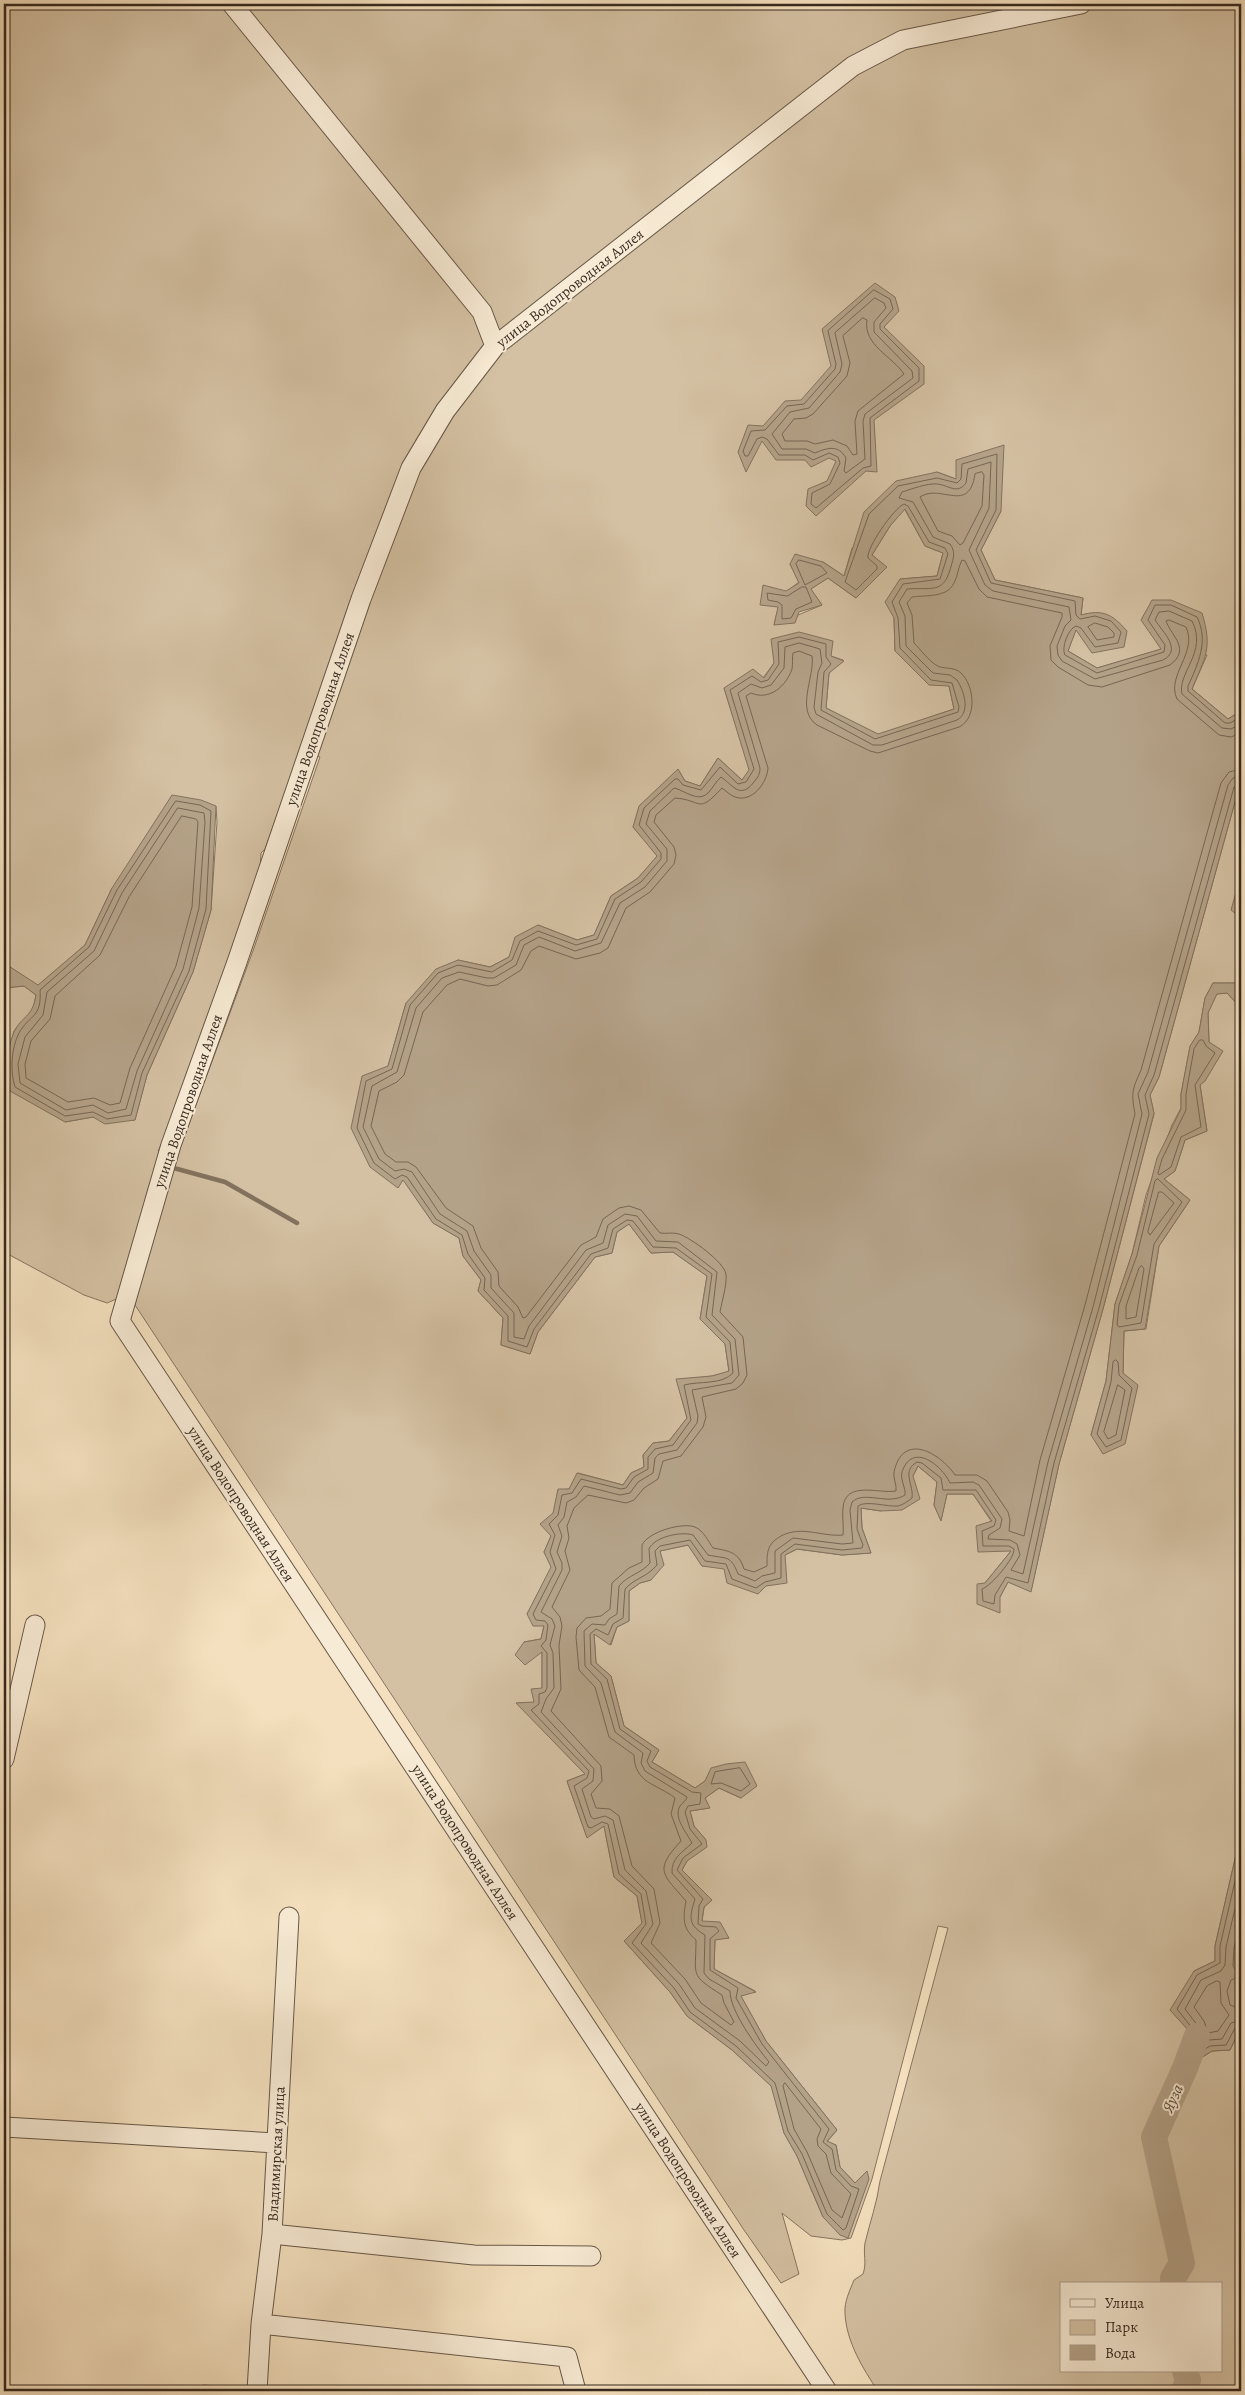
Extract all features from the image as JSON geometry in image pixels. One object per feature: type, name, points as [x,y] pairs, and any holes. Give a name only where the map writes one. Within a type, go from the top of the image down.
[{"type":"street","points":[[232,4],[482,312],[495,346]]},
{"type":"street","name":"улица Водопроводная Аллея","points":[[827,2391],[120,1321],[157,1188],[237,962],[361,599],[411,468],[444,411],[495,346],[853,66],[903,40],[1081,4]]},
{"type":"street","points":[[4,1759],[35,1625]]},
{"type":"street","name":"Владимирская улица","points":[[257,2391],[261,2324],[272,2234],[289,1917]]},
{"type":"street","points":[[4,2127],[276,2143]]},
{"type":"street","points":[[272,2234],[474,2255],[591,2256]]},
{"type":"street","points":[[261,2324],[567,2357],[576,2391]]},
{"type":"green space","points":[[4,4],[1241,4],[1241,711],[1228,719],[1192,689],[1207,655],[1162,649],[1097,668],[1068,651],[1081,615],[1083,598],[995,580],[981,550],[1001,511],[956,479],[937,472],[852,548],[844,576],[823,562],[790,564],[799,582],[784,596],[777,611],[774,625],[822,605],[810,589],[828,578],[856,598],[886,567],[872,555],[904,508],[925,546],[943,553],[937,576],[900,579],[894,618],[895,651],[949,686],[954,709],[878,735],[826,708],[829,673],[843,660],[831,656],[774,663],[763,678],[724,688],[750,770],[742,780],[718,758],[700,786],[685,781],[678,770],[640,806],[633,827],[658,856],[638,878],[611,896],[594,935],[577,940],[538,925],[509,957],[490,967],[458,960],[406,1003],[388,1066],[398,1188],[403,1179],[433,1223],[459,1238],[463,1256],[481,1280],[478,1291],[503,1318],[501,1345],[530,1354],[538,1332],[595,1257],[612,1253],[617,1232],[629,1224],[651,1253],[673,1252],[707,1276],[700,1319],[725,1344],[729,1372],[677,1380],[687,1418],[669,1441],[653,1443],[643,1455],[644,1467],[631,1473],[623,1485],[578,1473],[569,1489],[558,1490],[551,1536],[544,1552],[552,1567],[527,1614],[544,1625],[541,1639],[524,1642],[542,1652],[542,1688],[535,1703],[517,1703],[585,1774],[567,1781],[587,1837],[604,1826],[614,1877],[637,1896],[642,1923],[625,1942],[670,1992],[687,2016],[732,2050],[772,2086],[784,2133],[797,2156],[823,2217],[867,2171],[855,2183],[840,2167],[836,2145],[827,2142],[837,2130],[766,2041],[740,1995],[755,1991],[714,1969],[715,1939],[729,1938],[702,1921],[704,1907],[712,1900],[682,1870],[687,1861],[706,1840],[694,1826],[690,1811],[709,1808],[705,1798],[719,1788],[741,1798],[705,1781],[695,1788],[652,1762],[659,1750],[624,1726],[611,1676],[596,1663],[594,1633],[611,1645],[617,1627],[629,1621],[629,1591],[640,1583],[651,1580],[660,1551],[688,1545],[702,1566],[785,1555],[797,1549],[842,1555],[871,1553],[862,1528],[861,1508],[881,1511],[913,1476],[918,1466],[937,1482],[934,1505],[941,1520],[947,1494],[973,1494],[1011,1551],[985,1583],[1000,1597],[1008,1582],[1031,1591],[1059,1464],[1103,1309],[1154,1114],[1150,1095],[1159,1077],[1241,780],[1241,886],[1237,889],[1241,917],[1241,983],[1213,983],[1205,998],[1199,1032],[1190,1047],[1181,1094],[1181,1108],[1172,1125],[1146,1195],[1132,1254],[1115,1304],[1106,1381],[1091,1435],[1123,1373],[1124,1331],[1146,1329],[1159,1246],[1190,1200],[1164,1179],[1175,1171],[1185,1140],[1207,1131],[1200,1085],[1209,1042],[1208,1013],[1216,994],[1227,993],[1241,1008],[1241,1833],[1215,1946],[1215,1961],[1194,1971],[1188,2030],[1182,2051],[1185,2068],[1212,2051],[1230,2050],[1241,2027],[1241,2391],[878,2391],[861,2364],[848,2334],[845,2305],[854,2280],[863,2274],[865,2243],[880,2181],[948,1928],[938,1926],[872,2179],[851,2238],[842,2240],[811,2236],[782,2213],[799,2274],[781,2283],[744,2230],[135,1305],[157,1210],[254,948],[320,757],[301,749],[265,849],[261,853],[260,870],[166,1135],[158,1151],[161,1151],[148,1189],[121,1297],[107,1303],[84,1295],[4,1252],[4,988],[24,986],[36,995],[33,1010],[14,1031],[6,1062],[65,1122],[93,1117],[135,1120],[147,1075],[193,972],[211,910],[217,822],[216,806],[112,888],[85,945],[38,986],[4,963]]},
{"type":"green space","points":[[203,2385],[235,2387],[235,2391],[202,2391]]},
{"type":"water","points":[[875,283],[895,297],[899,311],[884,327],[924,366],[924,384],[874,420],[877,472],[866,471],[816,516],[806,506],[808,489],[827,481],[836,461],[829,458],[811,467],[805,460],[776,460],[762,441],[746,472],[738,452],[748,425],[763,426],[785,401],[801,400],[831,366],[822,329]]},
{"type":"water","points":[[1004,445],[1001,511],[981,550],[995,580],[1083,598],[1081,615],[1101,613],[1117,620],[1127,631],[1124,647],[1092,653],[1076,630],[1068,651],[1097,668],[1161,649],[1141,620],[1152,600],[1171,600],[1202,613],[1207,636],[1206,652],[1192,689],[1228,719],[1241,711],[1241,780],[1159,1077],[1150,1095],[1154,1113],[1103,1309],[1059,1464],[1031,1592],[1008,1582],[1000,1597],[1000,1613],[977,1604],[977,1584],[985,1583],[1011,1551],[978,1552],[976,1526],[992,1521],[973,1494],[947,1494],[941,1521],[934,1505],[937,1482],[918,1466],[913,1476],[920,1499],[902,1510],[881,1511],[861,1508],[862,1528],[871,1553],[842,1555],[797,1549],[785,1555],[787,1583],[766,1586],[758,1594],[727,1583],[724,1569],[702,1566],[688,1545],[660,1551],[664,1565],[651,1580],[640,1583],[629,1591],[629,1621],[617,1627],[610,1645],[594,1634],[596,1663],[611,1676],[624,1726],[659,1750],[652,1762],[695,1788],[705,1781],[711,1768],[745,1762],[757,1786],[741,1798],[719,1788],[705,1798],[710,1808],[690,1811],[694,1826],[706,1840],[707,1847],[687,1861],[682,1870],[712,1900],[704,1907],[702,1921],[720,1922],[729,1938],[715,1940],[714,1969],[756,1992],[741,1996],[766,2041],[837,2130],[827,2141],[836,2145],[840,2167],[855,2183],[867,2171],[869,2179],[848,2238],[840,2235],[823,2217],[797,2156],[784,2133],[771,2086],[732,2050],[687,2016],[670,1992],[624,1941],[642,1923],[637,1896],[614,1877],[604,1826],[587,1838],[567,1781],[585,1774],[516,1703],[534,1702],[531,1689],[542,1688],[542,1652],[525,1665],[515,1655],[524,1642],[541,1639],[544,1626],[533,1626],[527,1614],[551,1567],[544,1552],[551,1536],[540,1524],[553,1513],[558,1489],[569,1489],[577,1473],[623,1485],[631,1473],[644,1467],[643,1455],[653,1443],[669,1441],[687,1418],[676,1379],[712,1376],[729,1371],[725,1344],[700,1319],[707,1276],[673,1252],[651,1253],[629,1224],[617,1232],[612,1253],[595,1257],[538,1332],[530,1354],[501,1345],[503,1318],[478,1291],[481,1280],[463,1256],[459,1238],[433,1223],[403,1180],[398,1188],[370,1167],[351,1128],[362,1076],[388,1066],[406,1003],[436,969],[458,960],[490,967],[509,957],[515,937],[538,925],[577,940],[594,935],[611,896],[638,878],[657,856],[633,827],[639,806],[678,769],[685,781],[700,786],[718,758],[742,780],[749,770],[724,688],[753,669],[764,678],[774,663],[771,639],[799,632],[833,641],[831,656],[844,661],[829,673],[826,708],[878,734],[954,709],[949,686],[929,685],[895,651],[894,618],[885,602],[900,579],[937,576],[943,553],[925,546],[905,509],[890,526],[872,555],[887,567],[856,598],[828,578],[811,589],[822,605],[799,612],[795,623],[774,625],[778,607],[760,605],[763,585],[786,591],[799,583],[790,564],[795,554],[823,562],[844,576],[864,512],[896,481],[937,472],[956,479],[956,460]]},
{"type":"water","points":[[172,795],[201,800],[216,806],[211,910],[193,972],[147,1075],[135,1120],[105,1124],[93,1117],[65,1122],[10,1091],[7,1076],[9,1047],[17,1027],[32,1009],[36,995],[24,986],[4,988],[4,963],[38,985],[85,945],[112,888]]},
{"type":"water","points":[[1241,886],[1240,917],[1231,910],[1237,889]]},
{"type":"water","points":[[1213,983],[1241,983],[1241,1008],[1227,993],[1217,994],[1208,1013],[1209,1042],[1223,1051],[1205,1081],[1200,1085],[1207,1131],[1185,1140],[1175,1171],[1164,1179],[1190,1200],[1159,1246],[1145,1329],[1124,1331],[1123,1373],[1138,1385],[1125,1444],[1103,1454],[1091,1435],[1106,1381],[1115,1304],[1132,1254],[1157,1158],[1181,1109],[1181,1094],[1190,1046],[1199,1032],[1205,998]]},
{"type":"water","points":[[1241,1833],[1241,1980],[1238,1991],[1241,2027],[1230,2050],[1212,2051],[1185,2068],[1182,2051],[1188,2030],[1170,2010],[1194,1971],[1215,1961],[1215,1946]]},
{"type":"waterway","points":[[170,1167],[225,1182],[297,1223]]},
{"type":"waterway","name":"Яуза","points":[[1173,2282],[1173,2278],[1182,2263],[1154,2137],[1197,2036]]},
{"type":"waterway","name":"Яуза","points":[[1184,2391],[1188,2380],[1185,2372]]}]
